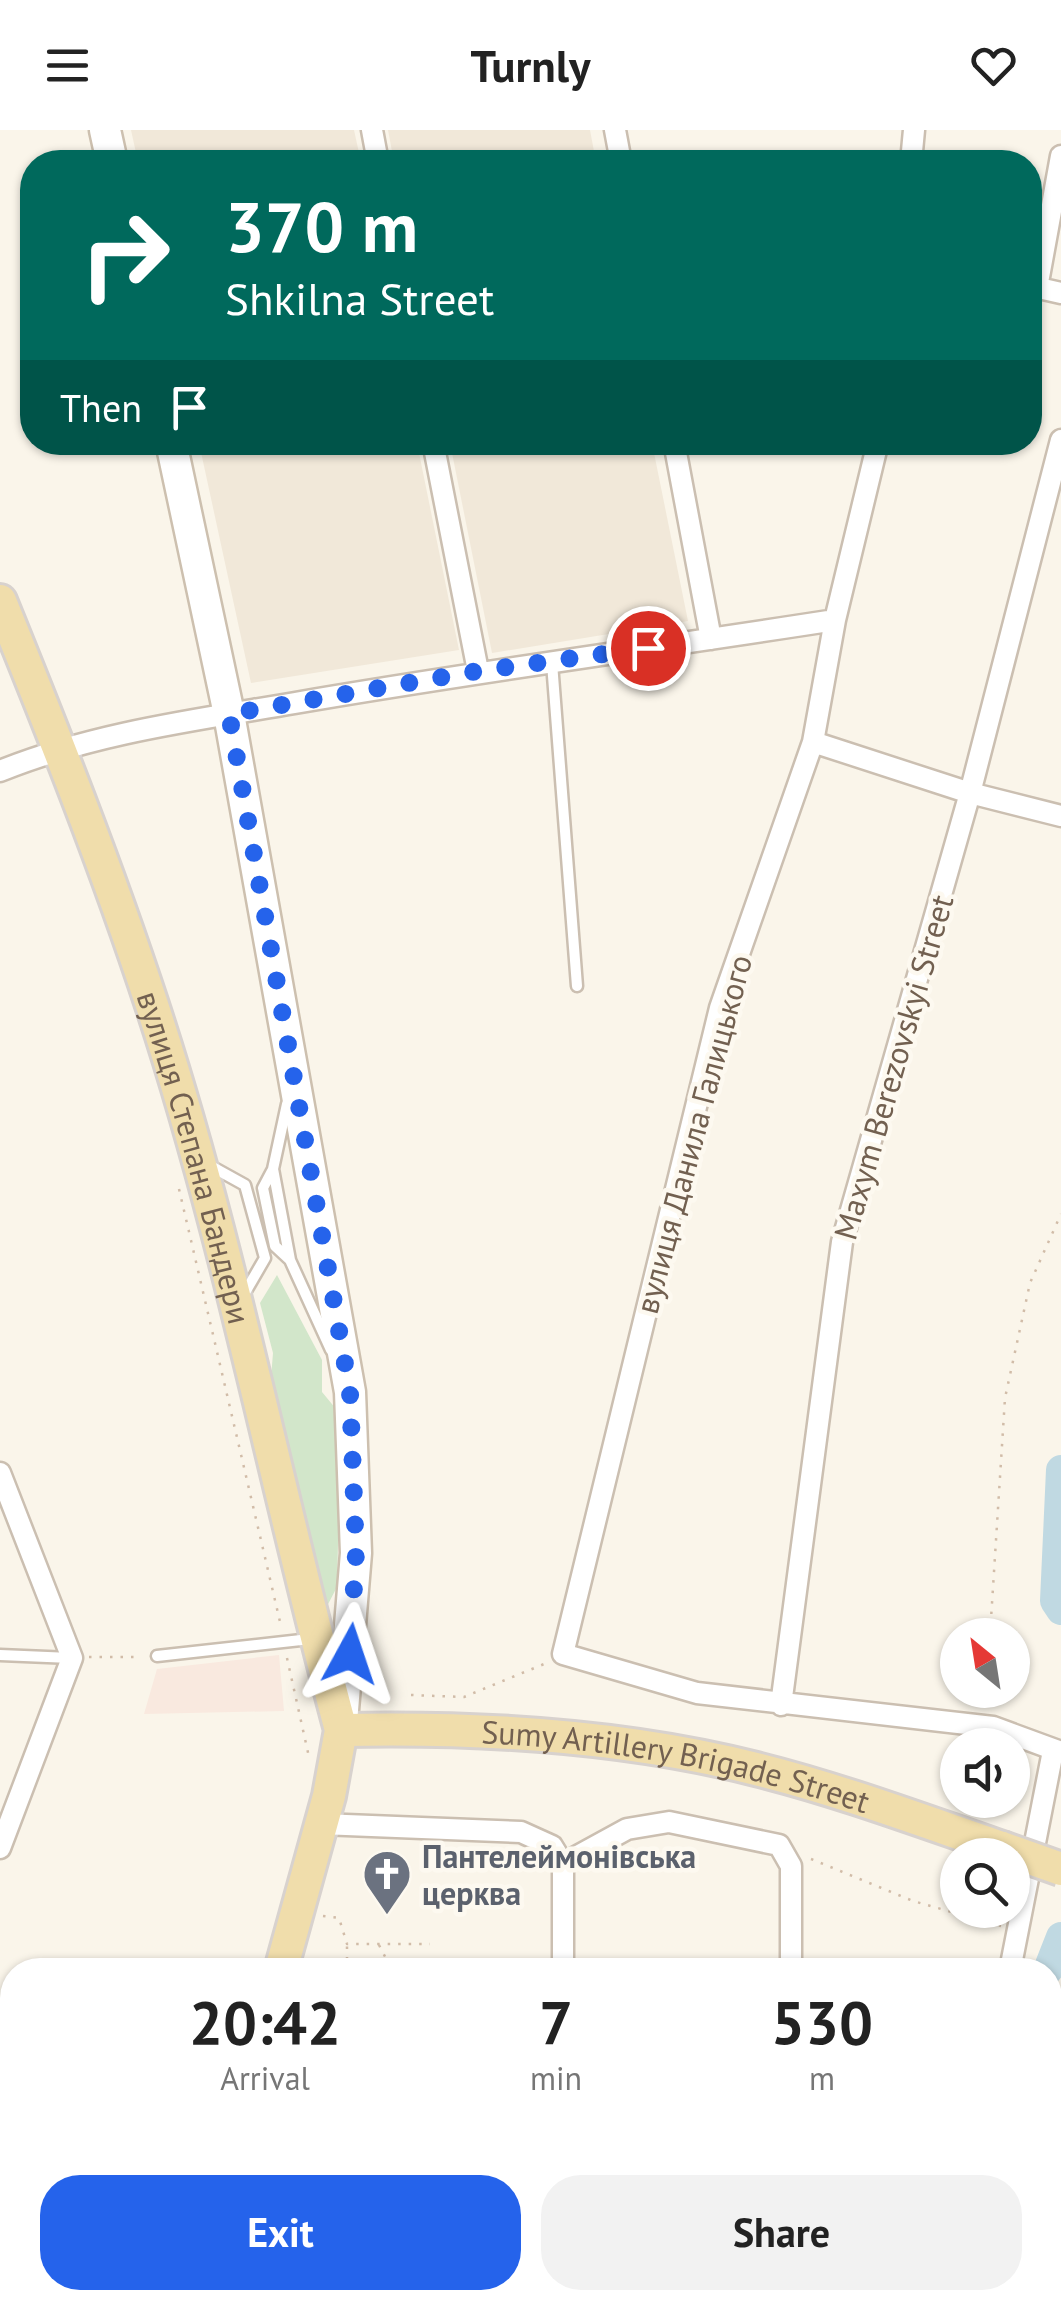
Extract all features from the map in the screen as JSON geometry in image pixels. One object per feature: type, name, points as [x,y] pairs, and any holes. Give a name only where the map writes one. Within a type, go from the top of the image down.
[{"type":"main road","points":[[174,455],[229,714],[350,1392],[356,1553],[354,1616],[341,1730],[321,1824],[284,1958]]},
{"type":"main road","name":"вулиця Степана Бандери","points":[[0,601],[59,747],[152,1005],[187,1169],[235,1310],[302,1627],[341,1730]]},
{"type":"main road","points":[[302,1627],[339,1632],[354,1616]]},
{"type":"main road","name":"Sumy Artillery Brigade Street","points":[[341,1730],[406,1728],[603,1741],[752,1768],[838,1792],[1061,1868]]},
{"type":"street","points":[[1042,248],[1061,156]]},
{"type":"street","name":"Maxym Berezovskyi Street","points":[[781,1705],[842,1242],[970,792],[1061,440]]},
{"type":"street","points":[[436,455],[478,671]]},
{"type":"street","points":[[677,455],[712,639]]},
{"type":"street","name":"вулиця Данила Галицького","points":[[563,1654],[720,1008],[813,742],[834,620],[875,455]]},
{"type":"street","points":[[0,770],[59,747],[229,714],[478,671],[834,620]]},
{"type":"street","points":[[813,742],[970,792],[1061,816]]},
{"type":"street","points":[[0,1474],[72,1658],[4,1821],[0,1848]]},
{"type":"street","points":[[563,1654],[697,1693],[993,1727],[1057,1751],[1011,1958]]},
{"type":"street","points":[[563,1864],[627,1829],[669,1822],[779,1845],[791,1866],[790,1958]]},
{"type":"street","points":[[321,1824],[521,1832],[552,1846],[563,1864],[563,1958]]},
{"type":"lane","points":[[552,662],[577,986]]},
{"type":"lane","points":[[295,1070],[273,1169],[290,1260],[350,1392]]},
{"type":"lane","points":[[187,1169],[244,1186],[265,1258],[235,1310]]},
{"type":"lane","points":[[157,1656],[282,1642],[302,1627]]},
{"type":"lane","points":[[0,1655],[72,1658]]},
{"type":"path","points":[[187,1169],[302,1627]]},
{"type":"path","points":[[991,1618],[1005,1398],[1030,1283],[1060,1218]]},
{"type":"path","points":[[282,1642],[310,1763]]},
{"type":"path","points":[[410,1695],[464,1696],[531,1672],[563,1654]]},
{"type":"path","points":[[72,1658],[157,1656]]},
{"type":"path","points":[[779,1845],[913,1900],[990,1920],[1014,1935]]},
{"type":"path","points":[[314,1915],[338,1918],[347,1944],[347,1958]]},
{"type":"path","points":[[347,1944],[430,1944]]},
{"type":"path","points":[[378,1944],[386,1958]]},
{"type":"shaded area","points":[[131,130],[354,130],[358,150],[135,150]]},
{"type":"shaded area","points":[[388,130],[590,130],[594,150],[392,150]]},
{"type":"shaded area","points":[[202,455],[419,455],[459,650],[251,683]]},
{"type":"shaded area","points":[[452,455],[654,455],[688,621],[492,653]]},
{"type":"shaded area","points":[[279,1655],[284,1711],[144,1714],[157,1669]]},
{"type":"green space","points":[[277,1275],[322,1360],[322,1392],[341,1415],[337,1587],[326,1608],[270,1390],[273,1353],[260,1303]]},
{"type":"waterway","points":[[1061,1470],[1055,1601],[1061,1610]]},
{"type":"waterway","points":[[1053,1958],[1061,1937]]},
{"type":"place","name":"Пантелеймонівська церква","points":[[387,1916]]},
{"type":"route","points":[[350,1654],[356,1553],[350,1392],[305,1122],[229,714],[478,671],[648,648]]}]
